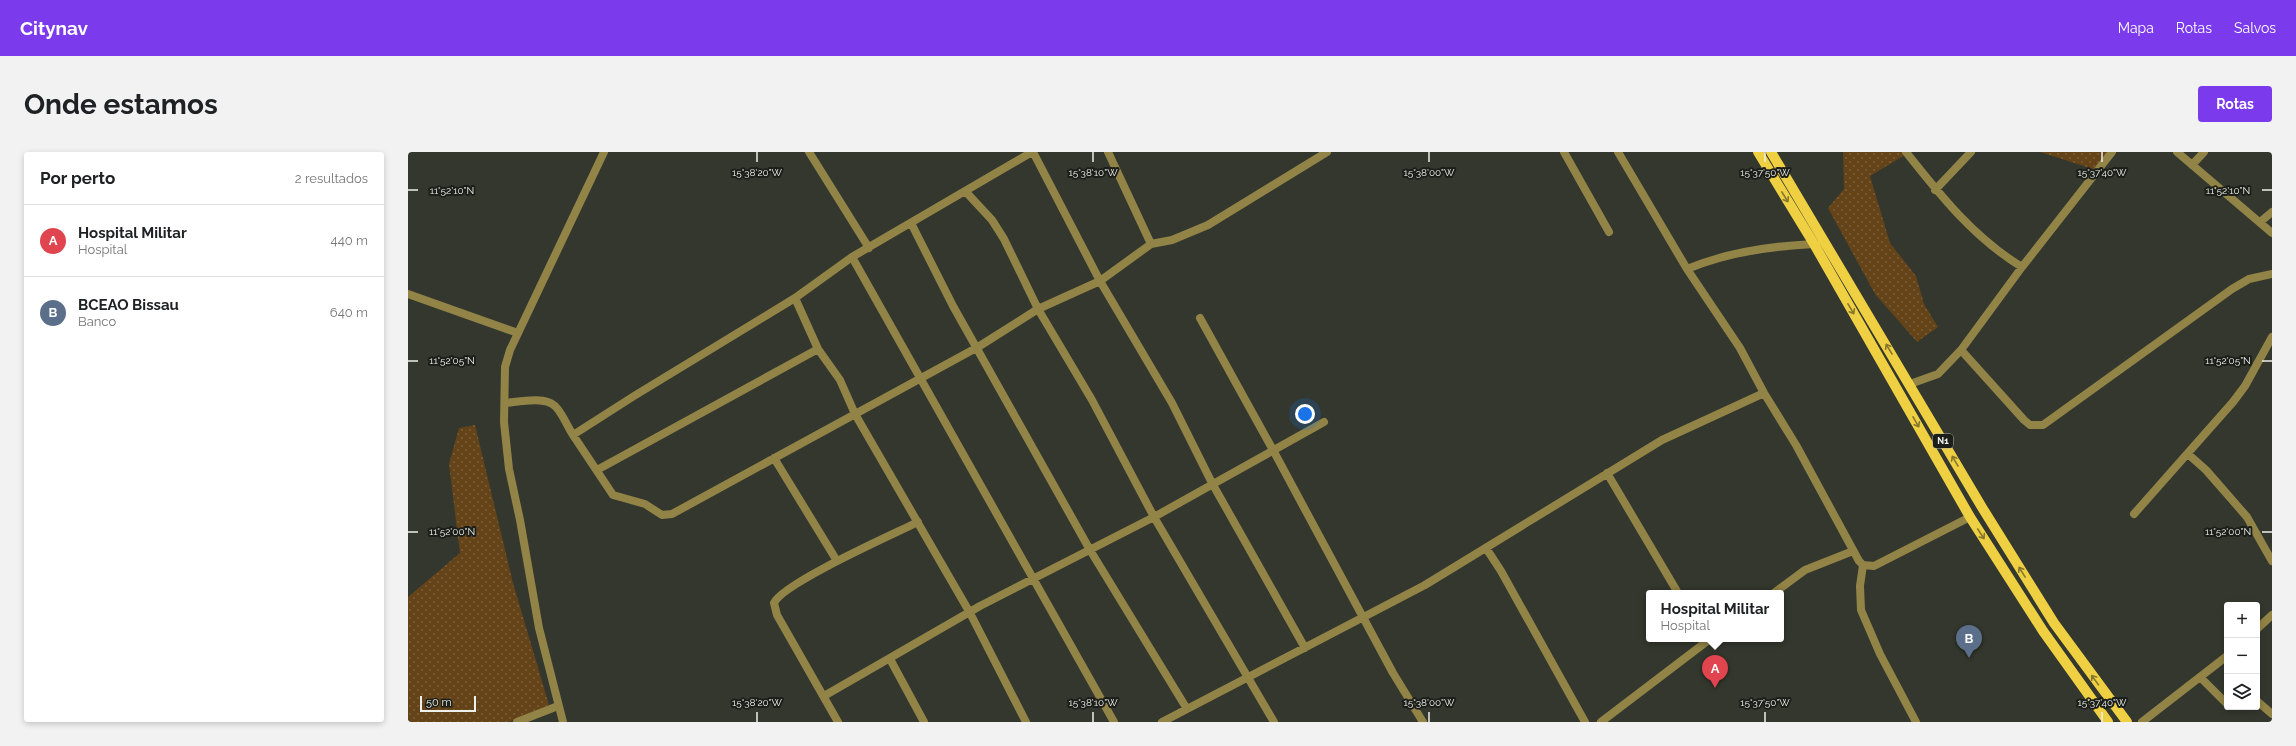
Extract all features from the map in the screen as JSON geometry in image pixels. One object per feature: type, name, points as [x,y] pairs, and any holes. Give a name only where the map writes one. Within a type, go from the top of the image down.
[{"type":"main road","name":"N1","points":[[1758,152],[1814,244],[1970,517],[2043,631],[2108,722]]},
{"type":"main road","name":"N1","points":[[1771,152],[1983,509],[2054,623],[2127,722]]},
{"type":"street","points":[[563,722],[539,628],[520,520],[509,469],[504,422],[505,367],[518,333],[604,152]]},
{"type":"street","points":[[809,152],[869,248]]},
{"type":"street","points":[[574,436],[634,396],[795,298],[852,257],[966,192],[1032,152],[1100,281],[1172,403],[1212,483],[1305,648]]},
{"type":"street","points":[[1108,152],[1151,244]]},
{"type":"street","points":[[505,403],[541,401],[550,403],[559,412],[616,497],[646,504],[659,514],[666,516],[978,347],[1038,309],[1100,281],[1151,244],[1172,240],[1208,225],[1327,152]]},
{"type":"street","points":[[1564,152],[1609,232]]},
{"type":"street","points":[[1618,152],[1687,269],[1740,348],[1764,393],[1796,445],[1853,551],[1863,565],[1860,586],[1861,610],[1880,654],[1916,722]]},
{"type":"street","points":[[1906,152],[1935,190],[1982,238],[2003,256],[2022,267]]},
{"type":"street","points":[[1935,190],[1971,152]]},
{"type":"street","points":[[1910,384],[1938,374],[1961,350],[2022,267],[2112,152]]},
{"type":"street","points":[[2177,152],[2272,233]]},
{"type":"street","points":[[2192,165],[2204,152]]},
{"type":"street","points":[[966,192],[992,220],[1004,239],[1038,309],[1092,400],[1154,517],[1247,679],[1274,722]]},
{"type":"street","points":[[2260,222],[2272,212]]},
{"type":"street","points":[[912,223],[953,306],[978,347],[1090,550],[1187,709]]},
{"type":"street","points":[[1687,269],[1706,261],[1747,251],[1814,244]]},
{"type":"street","points":[[852,257],[1114,722]]},
{"type":"street","points":[[1961,350],[2024,420],[2030,425],[2043,425],[2232,289],[2249,279],[2272,274]]},
{"type":"street","points":[[408,294],[518,333]]},
{"type":"street","points":[[795,298],[818,349],[840,380],[855,414],[970,613],[1026,722]]},
{"type":"street","points":[[1200,318],[1363,617],[1423,722]]},
{"type":"street","points":[[2134,514],[2188,454],[2245,386],[2272,337]]},
{"type":"street","points":[[597,470],[818,349]]},
{"type":"street","points":[[1162,722],[1425,585],[1662,440],[1764,393]]},
{"type":"street","points":[[824,696],[970,613],[1034,578],[1154,517],[1212,483],[1324,422]]},
{"type":"street","points":[[2188,454],[2206,470],[2247,517],[2272,561]]},
{"type":"street","points":[[774,458],[837,561]]},
{"type":"street","points":[[1607,473],[1676,590]]},
{"type":"street","points":[[1863,565],[1874,566],[1970,517]]},
{"type":"street","points":[[838,722],[777,615],[774,603],[786,591],[837,561],[918,522]]},
{"type":"street","points":[[1486,548],[1501,571],[1585,722]]},
{"type":"street","points":[[1778,590],[1805,570],[1853,551]]},
{"type":"street","points":[[2260,626],[2272,615]]},
{"type":"street","points":[[1601,722],[1701,642]]},
{"type":"street","points":[[890,659],[924,722]]},
{"type":"street","points":[[2142,722],[2201,678],[2224,659]]},
{"type":"street","points":[[2201,678],[2224,701]]},
{"type":"street","points":[[2260,704],[2272,714]]},
{"type":"street","points":[[517,722],[558,706]]},
{"type":"shaded area","points":[[1843,152],[1910,152],[1870,176],[1890,243],[1916,276],[1924,304],[1938,327],[1917,342],[1875,294],[1828,208],[1844,189]]},
{"type":"shaded area","points":[[2040,152],[2112,152],[2096,170]]},
{"type":"shaded area","points":[[475,425],[513,583],[549,705],[509,722],[408,722],[408,597],[460,553],[449,464],[459,428]]},
{"type":"place","name":"BCEAO Bissau","points":[[1969,658]]},
{"type":"place","name":"Hospital Militar","points":[[1715,688]]}]
